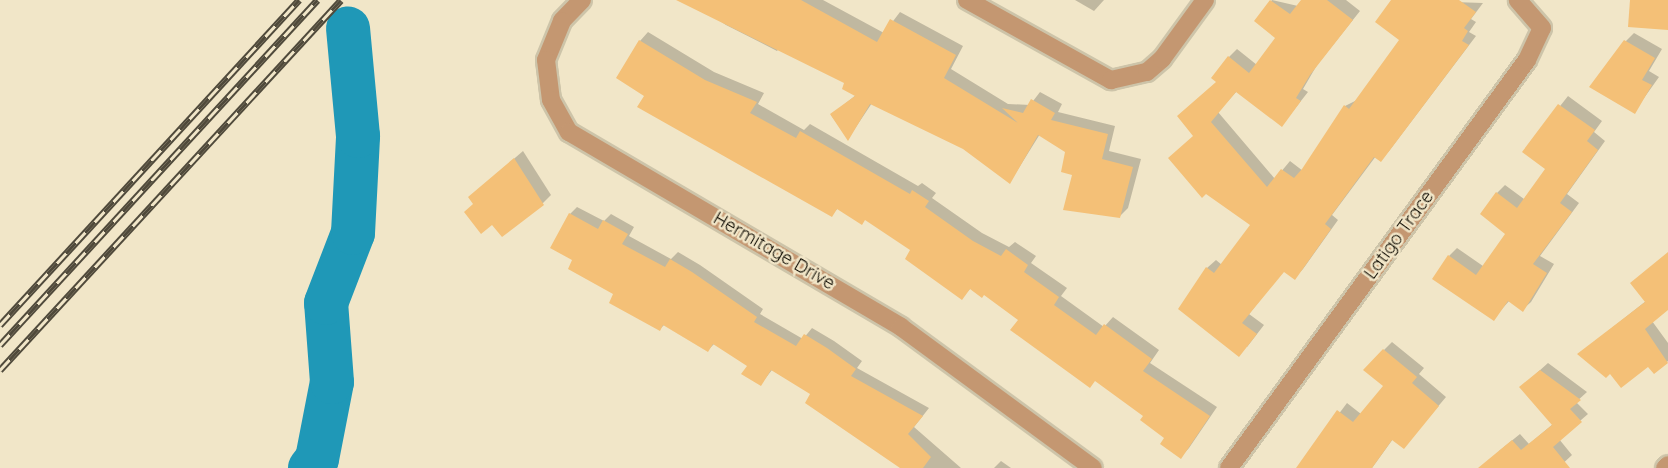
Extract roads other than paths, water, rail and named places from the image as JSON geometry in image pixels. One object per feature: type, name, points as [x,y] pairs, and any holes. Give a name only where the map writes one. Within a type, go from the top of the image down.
[{"type":"street","name":"Hermitage Drive","points":[[582,0],[562,21],[546,60],[551,100],[569,132],[901,327],[1093,468]]},
{"type":"street","points":[[967,0],[1111,80],[1147,72],[1162,59],[1205,0]]},
{"type":"street","name":"Latigo Trace","points":[[1229,468],[1527,60],[1542,27],[1518,0]]},
{"type":"waterway","points":[[310,468],[317,459],[332,382],[326,303],[353,233],[358,136],[348,28]]},
{"type":"railway","points":[[0,325],[299,0]]},
{"type":"railway","points":[[0,345],[317,0]]},
{"type":"railway","points":[[0,370],[341,0]]}]
